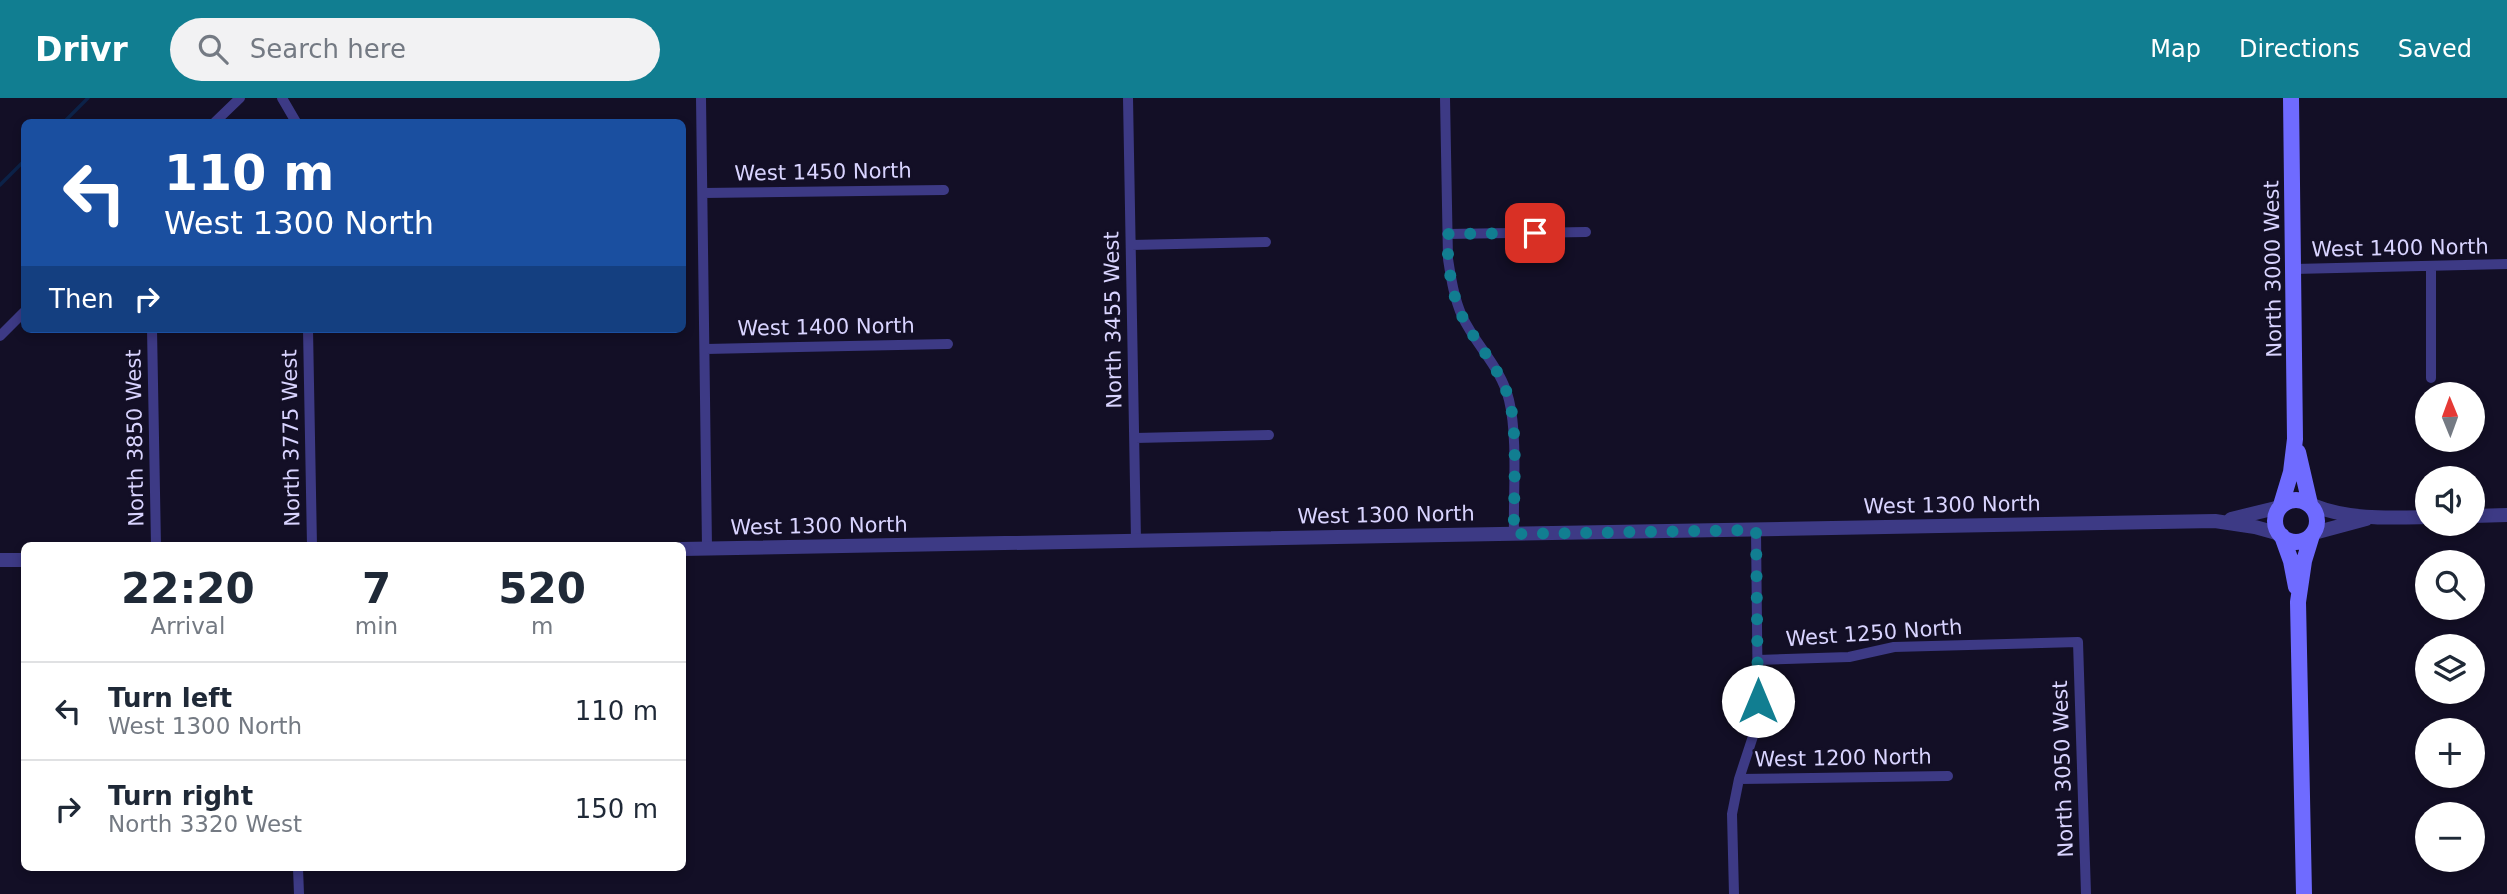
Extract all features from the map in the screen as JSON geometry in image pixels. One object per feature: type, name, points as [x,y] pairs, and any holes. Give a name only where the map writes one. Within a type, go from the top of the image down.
[{"type":"main road","name":"North 3000 West","points":[[2281,506],[2291,472],[2295,439],[2291,98]]},
{"type":"main road","name":"North 3000 West","points":[[2295,439],[2311,505]]},
{"type":"main road","points":[[2298,601],[2304,561],[2318,519],[2311,505],[2292,500],[2281,506],[2275,521],[2291,562],[2298,601],[2304,894]]},
{"type":"main road","points":[[2281,535],[2300,542],[2313,534]]},
{"type":"street","points":[[218,119],[240,98]]},
{"type":"street","points":[[282,98],[294,119]]},
{"type":"street","points":[[701,98],[707,548]]},
{"type":"street","name":"North 3455 West","points":[[1128,98],[1136,541]]},
{"type":"street","points":[[1446,98],[1447,234],[1452,284],[1461,315],[1499,374],[1509,399],[1513,426],[1514,534]]},
{"type":"street","name":"West 1450 North","points":[[703,193],[944,190]]},
{"type":"street","points":[[1447,234],[1586,232]]},
{"type":"street","points":[[1131,245],[1266,242]]},
{"type":"street","name":"West 1400 North","points":[[2294,270],[2507,264]]},
{"type":"street","points":[[2431,266],[2431,378]]},
{"type":"street","points":[[0,336],[21,315]]},
{"type":"street","name":"North 3850 West","points":[[152,333],[156,542]]},
{"type":"street","name":"North 3775 West","points":[[308,333],[312,542]]},
{"type":"street","name":"West 1400 North","points":[[706,349],[948,344]]},
{"type":"street","points":[[1135,438],[1269,435]]},
{"type":"street","points":[[2311,505],[2327,512],[2367,519],[2415,517]]},
{"type":"street","name":"West 1300 North","points":[[2215,522],[2254,515],[2281,506]]},
{"type":"street","points":[[2485,516],[2507,515]]},
{"type":"street","points":[[2313,534],[2367,519]]},
{"type":"street","name":"West 1300 North","points":[[686,549],[2215,522],[2255,527],[2281,535]]},
{"type":"street","points":[[1734,894],[1732,814],[1739,779],[1758,721],[1756,530]]},
{"type":"street","points":[[0,561],[21,560]]},
{"type":"street","name":"West 1250 North","points":[[1758,660],[1849,657],[1894,647],[2078,642]]},
{"type":"street","name":"North 3050 West","points":[[2078,642],[2086,894]]},
{"type":"street","name":"West 1200 North","points":[[1739,779],[1948,776]]},
{"type":"street","points":[[298,871],[299,894]]},
{"type":"waterway","points":[[67,119],[88,98]]},
{"type":"waterway","points":[[0,185],[21,164]]},
{"type":"route","points":[[1535,233],[1447,234],[1452,284],[1461,315],[1499,374],[1509,399],[1513,426],[1514,534],[1756,530],[1758,701]]}]
